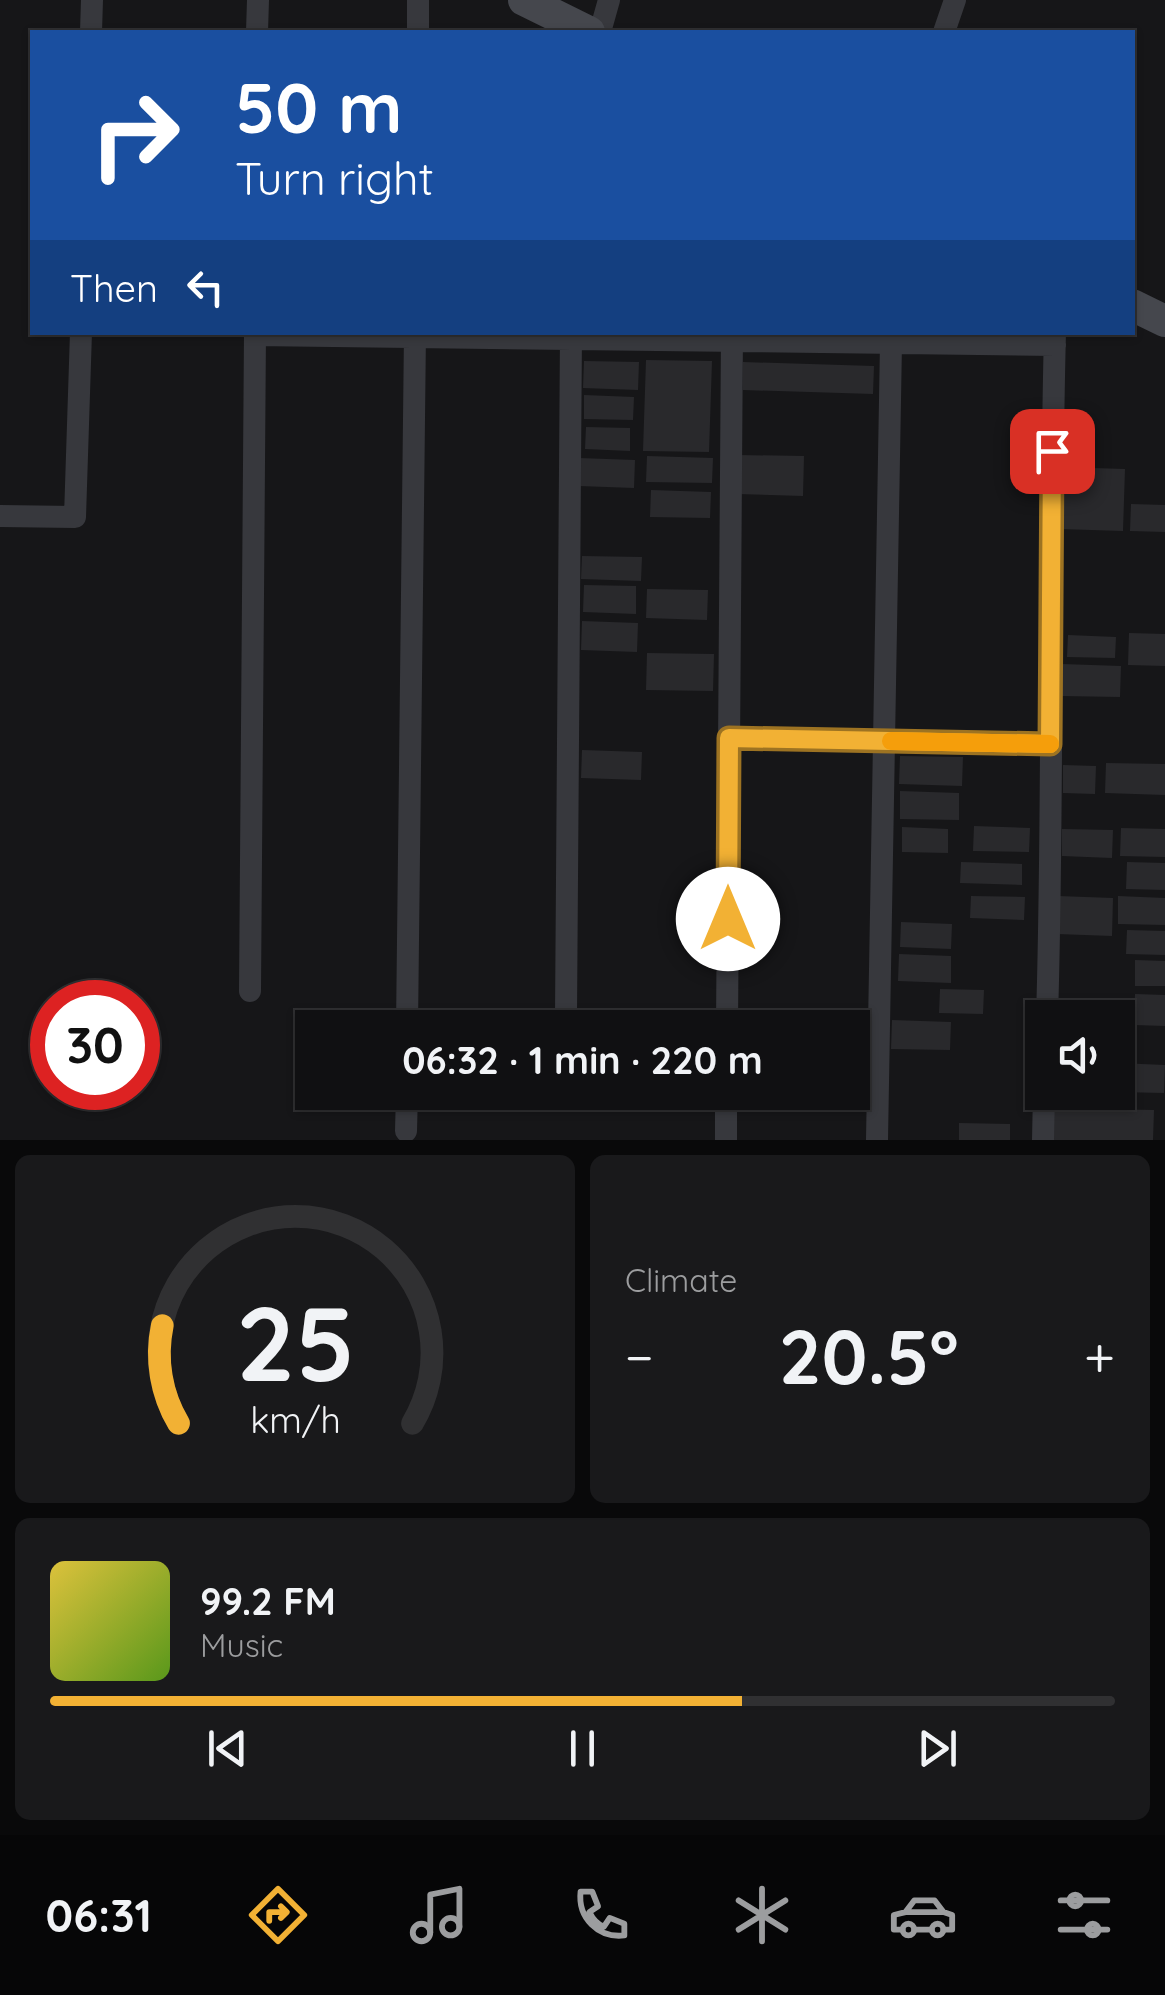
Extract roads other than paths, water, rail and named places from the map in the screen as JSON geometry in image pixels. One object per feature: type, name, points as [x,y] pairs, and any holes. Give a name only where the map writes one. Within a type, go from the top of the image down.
[{"type":"main road","points":[[524,0],[584,30]]},
{"type":"main road","points":[[1135,306],[1165,320]]},
{"type":"street","points":[[91,30],[92,0]]},
{"type":"street","points":[[257,30],[258,0]]},
{"type":"street","points":[[418,0],[418,30]]},
{"type":"street","points":[[584,30],[609,0]]},
{"type":"street","points":[[945,30],[955,0]]},
{"type":"street","points":[[0,516],[76,518],[81,335]]},
{"type":"street","points":[[250,991],[255,335]]},
{"type":"street","points":[[407,1010],[415,335],[732,337],[891,344],[1055,339],[1048,1000]]},
{"type":"street","points":[[566,1010],[570,336]]},
{"type":"street","points":[[727,1010],[732,337]]},
{"type":"street","points":[[877,1140],[891,344]]},
{"type":"street","points":[[729,738],[1050,744]]},
{"type":"street","points":[[406,1131],[407,1110]]},
{"type":"street","points":[[726,1110],[726,1140]]},
{"type":"street","points":[[1042,1140],[1043,1110]]}]
